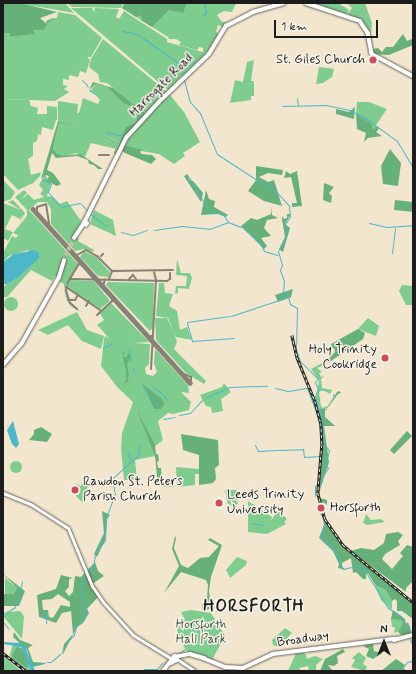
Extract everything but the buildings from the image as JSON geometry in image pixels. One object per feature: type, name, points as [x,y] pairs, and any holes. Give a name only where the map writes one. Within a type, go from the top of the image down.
[{"type":"highway","name":"Harrogate Road","points":[[75,239],[87,220],[126,138],[209,54],[227,25],[253,12],[284,3]]},
{"type":"highway","points":[[306,3],[360,21],[368,33],[372,54],[413,76]]},
{"type":"highway","points":[[3,365],[22,344],[57,279],[63,260]]},
{"type":"highway","name":"Broadway","points":[[175,659],[192,654],[220,665],[246,668],[273,654],[413,636]]},
{"type":"highway","points":[[163,671],[175,659]]},
{"type":"main road","points":[[3,493],[32,505],[68,528],[86,573],[99,596],[129,631],[152,648],[195,671]]},
{"type":"green space","points":[[3,3],[24,4],[57,12],[40,18],[47,24],[46,21],[51,19],[44,30],[33,30],[35,34],[10,37],[10,33],[3,33]]},
{"type":"green space","points":[[9,3],[65,3],[74,13],[23,4]]},
{"type":"green space","points":[[67,3],[124,3],[121,8],[72,7]]},
{"type":"green space","points":[[125,3],[236,3],[232,12],[224,11],[217,15],[222,22],[226,22],[223,27],[218,25],[216,32],[220,34],[208,53],[203,52],[203,48],[199,47],[197,50],[179,45],[181,42],[176,39],[169,39],[122,8]]},
{"type":"green space","points":[[125,3],[187,3],[183,13],[169,10],[152,27],[139,19],[142,20],[141,15],[136,17],[122,8]]},
{"type":"green space","points":[[307,3],[338,3],[349,10],[346,15]]},
{"type":"green space","points":[[347,3],[365,3],[372,23],[371,33],[362,21],[347,15],[352,8]]},
{"type":"green space","points":[[71,8],[92,8],[94,12],[95,8],[119,9],[116,17],[119,19],[124,11],[167,39],[167,42],[206,53],[205,56],[184,76],[183,74],[169,91]]},
{"type":"green space","points":[[58,12],[75,15],[102,38],[91,57],[87,57],[90,60],[86,73],[80,71],[78,77],[69,75],[69,80],[63,79],[63,85],[68,86],[64,89],[69,92],[55,101],[3,99],[3,33],[10,33],[10,37],[34,34],[33,30],[44,30],[51,18],[57,18]]},
{"type":"green space","points":[[403,34],[407,41],[412,39],[413,45],[389,55],[373,54],[373,49],[378,48],[382,52],[386,47],[393,47]]},
{"type":"green space","points":[[103,39],[167,92],[146,114],[107,83],[100,82],[98,74],[89,67],[91,59]]},
{"type":"green space","points":[[254,60],[251,81],[254,81],[254,96],[251,96],[251,100],[230,103],[235,80],[243,82],[247,62]]},
{"type":"green space","points":[[319,67],[334,69],[332,77],[323,83],[316,84]]},
{"type":"green space","points":[[93,82],[113,88],[146,114],[131,131],[116,157],[114,152],[120,144],[95,132],[120,143],[126,127],[136,123],[138,110],[123,103],[107,87],[96,84],[89,90]]},
{"type":"green space","points":[[96,84],[107,87],[123,103],[138,110],[136,123],[127,128],[121,143],[103,135],[120,144],[116,149],[91,143],[85,157],[76,153],[63,157],[53,149],[59,123],[81,129],[58,121],[58,101],[78,104],[77,113],[79,113],[83,98],[98,104],[100,100],[91,90]]},
{"type":"green space","points":[[169,94],[184,112],[200,142],[183,153],[185,156],[174,164],[159,154],[135,150],[125,145],[130,135]]},
{"type":"green space","points":[[3,99],[29,100],[31,106],[38,108],[37,114],[47,114],[47,106],[57,107],[57,120],[53,130],[42,127],[41,135],[38,134],[37,141],[33,143],[33,156],[28,159],[31,175],[41,172],[40,176],[33,183],[18,190],[3,174]]},
{"type":"green space","points":[[357,102],[369,102],[387,109],[374,128],[356,114]]},
{"type":"green space","points":[[355,107],[354,119],[336,114],[336,109],[349,112]]},
{"type":"green space","points":[[356,114],[372,124],[373,129],[376,126],[379,129],[376,132],[382,136],[368,138],[364,142],[366,133],[357,129]]},
{"type":"green space","points":[[58,121],[81,129],[59,123],[53,149],[58,154],[63,156],[80,154],[103,169],[98,169],[94,165],[89,164],[88,160],[77,156],[56,158],[52,153],[47,170],[53,173],[61,184],[57,186],[47,181],[49,176],[46,175],[41,179]]},
{"type":"green space","points":[[125,145],[142,150],[140,152],[142,154],[152,155],[156,159],[151,164],[125,153],[122,151]]},
{"type":"green space","points":[[390,149],[401,163],[398,186],[383,184],[381,166]]},
{"type":"green space","points":[[256,166],[283,170],[282,175],[268,173],[259,177],[268,182],[274,180],[282,206],[264,201],[248,191],[256,180]]},
{"type":"green space","points":[[180,170],[184,176],[188,174],[189,180],[193,181],[203,193],[201,202]]},
{"type":"green space","points":[[286,171],[290,174],[297,171],[302,206],[292,207],[292,203],[297,203],[291,177],[284,178]]},
{"type":"green space","points":[[45,175],[51,183],[47,196],[53,197],[60,204],[67,201],[81,221],[74,238],[79,238],[78,241],[94,250],[93,252],[85,249],[75,251],[51,224],[51,209],[47,202],[38,202],[29,210],[78,264],[66,285],[65,292],[71,305],[82,312],[69,304],[65,295],[64,284],[58,281],[65,261],[62,260],[57,277],[55,276],[52,281],[31,270],[7,297],[3,297],[3,287],[19,277],[32,264],[28,250],[9,256],[3,262],[3,253],[12,236],[16,238],[18,235],[13,233],[27,216],[27,210],[15,197],[24,190],[27,193],[21,200],[28,194],[34,200],[44,197],[40,194],[43,190],[39,185]]},
{"type":"green space","points":[[3,180],[15,192],[11,199],[3,202]]},
{"type":"green space","points":[[324,183],[334,187],[329,193],[332,196],[331,203],[323,200]]},
{"type":"green space","points":[[206,190],[209,199],[215,201],[214,207],[228,215],[226,217],[218,214],[201,215]]},
{"type":"green space","points":[[13,200],[25,213],[19,224],[23,215],[20,219],[12,215],[5,229],[13,232],[8,241],[3,238],[3,203],[21,210],[8,202]]},
{"type":"green space","points":[[395,200],[413,202],[412,212],[394,210]]},
{"type":"green space","points":[[271,207],[272,215],[278,218],[267,220],[264,228],[271,236],[261,238],[267,246],[264,249],[241,226],[251,218],[257,220],[271,214]]},
{"type":"green space","points":[[94,210],[113,220],[116,236],[90,224]]},
{"type":"green space","points":[[287,214],[291,214],[285,224],[290,228],[283,252],[279,249],[285,237],[282,219],[283,216],[284,219],[287,218]]},
{"type":"green space","points":[[84,251],[96,257],[110,272],[109,277],[98,276],[80,257]]},
{"type":"green space","points":[[177,259],[181,273],[190,273],[192,278],[189,289],[178,288],[178,293],[175,294],[176,286],[186,286],[187,276],[176,275]]},
{"type":"green space","points":[[70,280],[94,281],[110,301],[100,309],[68,288]]},
{"type":"green space","points":[[108,282],[154,283],[153,327],[150,331],[106,285]]},
{"type":"green space","points":[[159,283],[164,283],[165,293],[173,294],[169,306],[177,311],[180,330],[187,327],[192,340],[176,337],[168,318],[156,316]]},
{"type":"green space","points":[[402,285],[413,286],[413,305],[406,305],[399,291]]},
{"type":"green space","points":[[293,289],[291,297],[278,302],[275,295]]},
{"type":"green space","points":[[11,297],[16,299],[18,304],[16,309],[11,311],[6,309],[4,304],[6,299]]},
{"type":"green space","points":[[111,303],[149,342],[134,343],[150,344],[149,364],[145,368],[146,374],[153,376],[157,372],[154,363],[155,349],[188,385],[189,393],[181,392],[191,402],[189,410],[173,414],[168,413],[158,421],[163,440],[153,448],[155,456],[135,460],[137,480],[124,480],[121,449],[122,433],[133,402],[118,388],[101,366],[104,339],[105,336],[109,338],[97,325],[104,320],[100,313]]},
{"type":"green space","points":[[77,312],[87,330],[104,336],[101,349],[82,341],[68,325],[48,335],[38,330]]},
{"type":"green space","points":[[155,318],[167,318],[177,342],[174,349],[206,381],[204,384],[186,373],[156,340]]},
{"type":"green space","points":[[368,318],[379,326],[376,336],[358,329]]},
{"type":"green space","points":[[358,329],[365,333],[363,339],[328,363],[326,361],[335,352],[334,348],[330,349],[331,344]]},
{"type":"green space","points":[[122,352],[126,353],[123,354],[124,357],[127,357],[128,353],[131,357],[127,364],[129,375],[127,380],[130,380],[122,385],[126,381],[126,371]]},
{"type":"green space","points":[[324,362],[327,364],[317,368],[322,372],[319,373],[321,377],[324,376],[321,379],[322,388],[332,390],[330,394],[323,390],[319,392],[321,406],[323,408],[326,406],[327,407],[325,409],[320,409],[316,398],[319,380],[311,369]]},
{"type":"green space","points":[[224,383],[231,392],[221,399],[223,411],[212,413],[211,407],[206,406],[200,395],[222,387]]},
{"type":"green space","points":[[143,384],[163,400],[164,405],[161,409],[154,409]]},
{"type":"green space","points":[[339,391],[341,393],[338,394],[326,410],[325,410],[325,417],[335,426],[324,426],[329,462],[320,490],[320,498],[327,500],[327,505],[323,502],[326,509],[323,513],[320,502],[319,490],[323,436],[319,409],[326,409]]},
{"type":"green space","points":[[137,410],[155,445],[156,454],[158,454],[159,461],[157,462],[158,468],[161,468],[162,485],[177,487],[158,486],[155,456]]},
{"type":"green space","points":[[41,427],[52,434],[47,442],[29,440],[34,434],[34,430]]},
{"type":"green space","points":[[407,431],[412,436],[394,454],[390,450]]},
{"type":"green space","points":[[181,434],[218,440],[219,465],[215,468],[216,479],[213,483],[199,485],[199,455],[183,450]]},
{"type":"green space","points":[[14,461],[18,461],[22,467],[18,473],[14,473],[10,469],[10,465]]},
{"type":"green space","points":[[176,467],[199,469],[199,474],[195,474],[195,485],[177,487]]},
{"type":"green space","points":[[82,483],[88,485],[83,503],[73,493],[76,484],[81,486]]},
{"type":"green space","points":[[225,490],[237,490],[238,500],[232,501],[237,501],[238,504],[228,506]]},
{"type":"green space","points":[[248,501],[272,517],[271,521],[276,513],[280,512],[287,519],[284,522],[286,524],[267,534],[248,532]]},
{"type":"green space","points":[[102,511],[110,515],[107,519],[105,540],[97,557],[94,554],[104,533]]},
{"type":"green space","points":[[366,514],[371,520],[381,519],[385,522],[367,525],[363,523]]},
{"type":"green space","points":[[323,518],[342,546],[412,602],[413,619],[402,611],[397,611],[397,601],[395,599],[392,601],[386,590],[376,586],[368,573],[366,574],[366,579],[363,579],[356,572],[353,573],[351,558],[342,563],[342,567],[346,570],[338,568],[339,564],[333,551],[319,538],[324,525]]},
{"type":"green space","points":[[398,532],[403,535],[398,541],[400,545],[385,554],[382,559],[392,569],[403,556],[400,553],[407,545],[413,547],[413,581],[406,588],[406,592],[351,551],[361,548],[374,550],[384,543],[386,534]]},
{"type":"green space","points":[[175,536],[174,548],[181,565],[188,568],[200,558],[209,557],[219,546],[208,540],[210,538],[222,545],[211,577],[209,591],[211,608],[207,610],[202,609],[202,604],[207,601],[208,585],[206,580],[181,572],[164,593],[179,566],[172,549]]},
{"type":"green space","points":[[237,557],[247,561],[246,565],[230,578],[226,570]]},
{"type":"green space","points":[[95,562],[98,571],[104,576],[92,584],[98,597],[87,609],[89,613],[83,623],[77,627],[63,654],[64,644],[73,634],[71,611],[62,613],[56,623],[39,617],[37,595],[56,589],[61,575],[73,578],[69,579],[69,587],[65,591],[69,596],[73,592],[75,576],[81,577]],"holes":[[[58,594],[70,602],[70,607],[61,605],[53,618],[49,617],[48,610],[43,610],[42,600],[52,599]]]},
{"type":"green space","points":[[3,574],[25,591],[19,606],[3,606],[3,594],[14,594],[17,588]]},
{"type":"green space","points":[[5,578],[17,588],[14,594],[5,594]]},
{"type":"green space","points":[[375,586],[386,590],[392,601],[392,610],[381,600]]},
{"type":"green space","name":"Horsforth Hall Park","points":[[191,610],[211,613],[225,636],[213,658],[215,661],[189,653],[181,643],[177,629],[185,620],[181,612]]},
{"type":"green space","points":[[393,610],[405,619],[406,624],[408,622],[412,634],[403,636],[398,632],[403,623],[400,620],[391,619]]},
{"type":"green space","points":[[20,611],[24,616],[22,639],[3,616],[8,612]]},
{"type":"green space","points":[[393,614],[403,623],[400,631],[394,633],[395,627],[392,627],[391,619]]},
{"type":"green space","points":[[285,628],[292,633],[279,647],[273,645],[272,640]]},
{"type":"green space","points":[[14,632],[20,640],[33,645],[28,648],[33,662],[46,663],[32,667],[27,650],[13,637]]},
{"type":"green space","points":[[373,643],[374,651],[382,653],[373,659],[366,656],[369,649],[363,646]]},
{"type":"green space","points":[[13,644],[20,647],[31,671],[26,671],[11,659],[10,654]]},
{"type":"green space","points":[[17,647],[21,648],[26,655],[29,665],[27,668],[14,659],[12,655]]},
{"type":"green space","points":[[343,649],[345,652],[337,656],[338,663],[334,666],[328,665],[333,671],[320,671],[325,659]]},
{"type":"green space","points":[[359,652],[366,658],[363,664],[367,667],[365,671],[351,667],[355,660],[352,658]]},
{"type":"green space","points":[[296,653],[304,653],[307,656],[306,659],[315,656],[323,659],[316,665],[316,671],[309,671],[308,666],[299,668],[301,671],[288,671]]},
{"type":"green space","points":[[3,656],[21,671],[3,671]]},
{"type":"green space","points":[[396,659],[405,665],[403,668],[407,671],[381,671]]},
{"type":"water","points":[[35,250],[39,253],[39,258],[19,277],[6,285],[3,282],[3,262],[14,254]]},
{"type":"water","points":[[13,421],[19,444],[16,448],[12,444],[7,430]]},
{"type":"water","points":[[3,642],[20,643],[25,647],[35,671],[31,671],[21,647],[3,644]]},
{"type":"waterway","points":[[203,15],[206,13],[204,3]]},
{"type":"waterway","points":[[122,31],[137,34],[180,64],[183,77]]},
{"type":"waterway","points":[[82,80],[87,85]]},
{"type":"waterway","points":[[184,80],[190,102],[200,113],[217,154],[260,182],[273,188],[289,206],[290,217],[285,224],[288,230],[279,250]]},
{"type":"waterway","points":[[89,90],[95,94]]},
{"type":"waterway","points":[[297,98],[298,105]]},
{"type":"waterway","points":[[282,106],[326,105],[349,110],[364,117],[397,141],[413,168]]},
{"type":"waterway","points":[[106,132],[123,136]]},
{"type":"waterway","points":[[188,176],[209,211],[223,214],[228,222],[241,227]]},
{"type":"waterway","points":[[42,179],[51,184],[48,192],[61,207],[80,203],[88,211]]},
{"type":"waterway","points":[[90,214],[106,226]]},
{"type":"waterway","points":[[154,230],[182,226],[209,229],[228,222]]},
{"type":"waterway","points":[[369,223],[387,227],[413,225]]},
{"type":"waterway","points":[[242,227],[260,243],[264,251],[277,255]]},
{"type":"waterway","points":[[392,253],[395,228]]},
{"type":"waterway","points":[[121,232],[133,235],[147,230]]},
{"type":"waterway","points":[[278,251],[282,265],[280,270],[284,281],[283,292],[287,293],[290,304],[297,308],[296,350],[300,361],[318,379],[315,382],[318,389],[315,396],[322,421],[324,444],[329,451],[325,464],[328,468],[322,477],[322,481],[315,486],[315,496]]},
{"type":"waterway","points":[[231,316],[288,297]]},
{"type":"waterway","points":[[187,322],[230,316]]},
{"type":"waterway","points":[[187,323],[192,341],[234,338]]},
{"type":"waterway","points":[[103,348],[111,344]]},
{"type":"waterway","points":[[129,349],[131,361]]},
{"type":"waterway","points":[[133,367],[134,373]]},
{"type":"waterway","points":[[143,385],[145,391]]},
{"type":"waterway","points":[[152,385],[162,394]]},
{"type":"waterway","points":[[205,398],[230,387],[267,386]]},
{"type":"waterway","points":[[275,388],[288,391],[307,388],[318,416],[321,431]]},
{"type":"waterway","points":[[321,389],[326,390]]},
{"type":"waterway","points":[[147,392],[158,406]]},
{"type":"waterway","points":[[163,395],[167,400]]},
{"type":"waterway","points":[[179,415],[190,413],[202,400]]},
{"type":"waterway","points":[[163,419],[175,417]]},
{"type":"waterway","points":[[321,433],[321,441]]},
{"type":"waterway","points":[[128,464],[138,456],[140,444]]},
{"type":"waterway","points":[[255,445],[258,451],[277,450]]},
{"type":"waterway","points":[[278,450],[303,449],[304,457],[321,456]]},
{"type":"waterway","points":[[128,451],[130,460]]},
{"type":"waterway","points":[[114,491],[113,478],[127,465]]},
{"type":"waterway","points":[[88,572],[93,567],[95,554],[105,540],[106,518],[115,493]]},
{"type":"waterway","points":[[319,511],[325,522],[320,537],[335,552],[343,569],[356,566],[364,569],[388,608],[401,616],[407,626],[409,626],[410,634]]},
{"type":"waterway","points":[[251,523],[264,525]]},
{"type":"waterway","points":[[62,653],[64,645],[74,635],[76,627],[84,619],[86,610],[82,598],[81,584],[85,573]]},
{"type":"waterway","points":[[3,614],[14,608],[22,582]]},
{"type":"waterway","points":[[47,610],[47,618]]},
{"type":"waterway","points":[[40,615],[47,618]]},
{"type":"waterway","points":[[3,622],[9,629]]},
{"type":"waterway","points":[[410,639],[413,647]]},
{"type":"waterway","points":[[412,643],[413,639]]},
{"type":"waterway","points":[[178,654],[185,649]]},
{"type":"waterway","points":[[52,661],[60,654]]},
{"type":"waterway","points":[[400,671],[407,662],[412,661],[413,654]]},
{"type":"waterway","points":[[164,664],[170,659]]},
{"type":"waterway","points":[[32,666],[45,663]]},
{"type":"waterway","points":[[144,669],[157,669],[162,663]]},
{"type":"waterway","points":[[134,671],[143,670]]},
{"type":"taxiway","points":[[99,155],[109,155]]},
{"type":"taxiway","points":[[37,215],[37,207],[46,204],[50,229]]},
{"type":"taxiway","points":[[77,255],[86,250],[97,256],[112,271],[173,270]]},
{"type":"taxiway","points":[[73,254],[77,255],[77,258]]},
{"type":"taxiway","points":[[79,260],[79,264],[84,265]]},
{"type":"taxiway","points":[[77,309],[70,303],[66,291],[68,282],[79,264]]},
{"type":"taxiway","points":[[109,279],[112,271]]},
{"type":"taxiway","points":[[151,369],[156,280],[154,272]]},
{"type":"taxiway","points":[[70,279],[167,281],[170,279],[170,273]]},
{"type":"taxiway","points":[[129,279],[133,275],[136,279]]},
{"type":"taxiway","points":[[103,287],[105,279]]},
{"type":"taxiway","points":[[66,287],[100,310]]},
{"type":"taxiway","points":[[68,300],[75,300],[78,295]]},
{"type":"taxiway","points":[[112,296],[112,301],[116,301]]},
{"type":"taxiway","points":[[86,306],[89,301]]},
{"type":"taxiway","points":[[97,315],[112,301]]},
{"type":"taxiway","points":[[148,336],[153,336]]},
{"type":"taxiway","points":[[182,373],[191,377],[191,380],[187,382],[185,377]]},
{"type":"runway","points":[[33,209],[190,383]]},
{"type":"tunnel","points":[[63,260],[74,238]]},
{"type":"railway","points":[[292,335],[297,357],[315,401],[321,423],[322,445],[318,493],[325,519],[343,545],[413,602]]},
{"type":"railway","points":[[3,653],[26,671]]},
{"type":"place","name":"St. Giles Church","points":[[373,60]]},
{"type":"place","name":"Holy Trinity Cookridge","points":[[385,358]]},
{"type":"place","name":"Rawdon St. Peters Parish Church","points":[[75,490]]},
{"type":"place","name":"Leeds Trinity University","points":[[219,503]]},
{"type":"place","name":"Horsforth","points":[[321,508]]},
{"type":"district","name":"HORSFORTH","points":[[254,607]]}]
